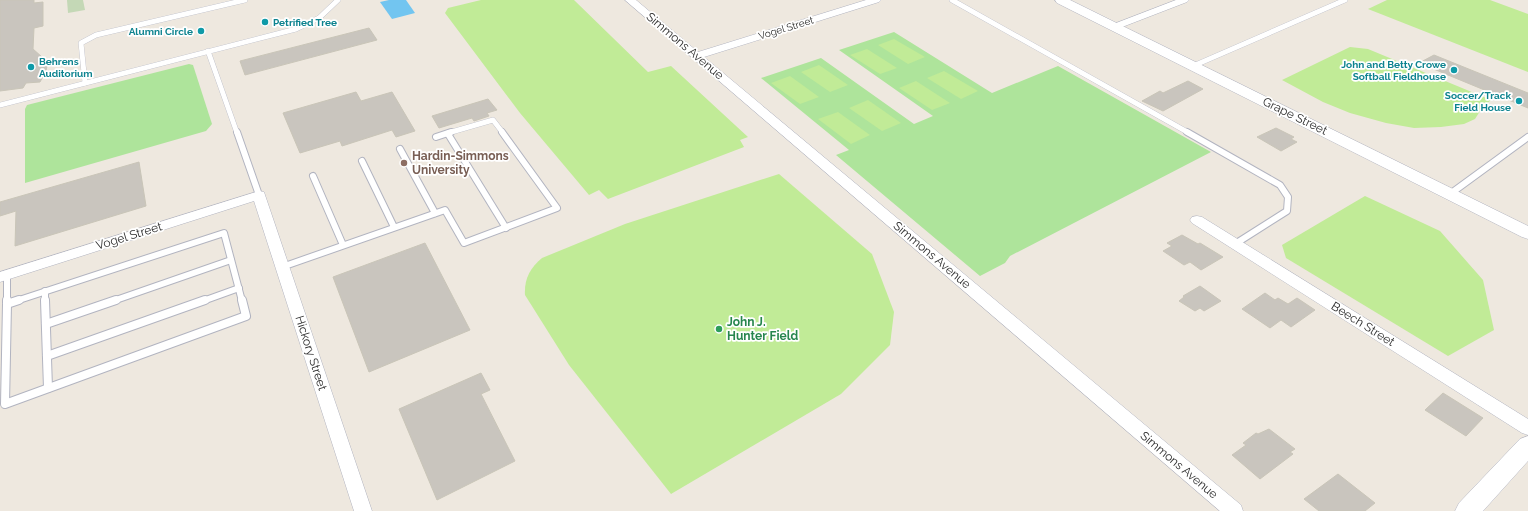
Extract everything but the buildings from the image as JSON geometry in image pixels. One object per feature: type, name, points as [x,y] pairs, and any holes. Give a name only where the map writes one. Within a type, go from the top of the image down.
[{"type":"street","name":"Simmons Avenue","points":[[630,0],[1234,511]]},
{"type":"street","points":[[843,0],[854,7]]},
{"type":"street","name":"Vogel Street","points":[[696,56],[876,0]]},
{"type":"street","name":"Grape Street","points":[[1061,0],[1528,232]]},
{"type":"street","points":[[1114,27],[1184,0]]},
{"type":"street","name":"Vogel Street","points":[[3,276],[259,196]]},
{"type":"street","name":"Hickory Street","points":[[259,196],[363,511]]},
{"type":"street","name":"Beech Street","points":[[1197,220],[1528,428]]},
{"type":"street","points":[[1467,511],[1528,446]]},
{"type":"lane","points":[[85,83],[81,43],[86,39],[96,34],[245,0]]},
{"type":"lane","points":[[0,104],[306,25],[327,13],[338,0]]},
{"type":"lane","points":[[952,0],[1280,186],[1288,197],[1287,211],[1235,244]]},
{"type":"lane","points":[[1193,66],[1345,0]]},
{"type":"lane","points":[[208,51],[259,196]]},
{"type":"lane","points":[[282,267],[445,210],[464,243],[557,208],[493,120],[436,137]]},
{"type":"lane","points":[[448,134],[506,228]]},
{"type":"lane","points":[[1450,194],[1528,137]]},
{"type":"lane","points":[[400,149],[435,213]]},
{"type":"lane","points":[[362,161],[394,227]]},
{"type":"lane","points":[[313,176],[344,246]]},
{"type":"lane","points":[[3,276],[6,304],[5,404],[246,316],[224,233],[6,304]]},
{"type":"lane","points":[[46,324],[231,260]]},
{"type":"lane","points":[[47,356],[238,288]]},
{"type":"lane","points":[[46,291],[48,388]]},
{"type":"green space","points":[[67,0],[83,0],[85,10],[68,13]]},
{"type":"green space","points":[[481,0],[574,0],[648,72],[671,66],[748,137],[740,140],[744,147],[608,199],[599,190],[589,195],[520,113],[445,13],[448,8]]},
{"type":"green space","points":[[1387,0],[1490,0],[1528,14],[1528,72],[1368,9]]},
{"type":"green space","points":[[894,32],[992,93],[1058,66],[1211,152],[1010,256],[1005,263],[980,276],[836,155],[849,150],[761,78],[821,58],[914,124],[933,116],[839,50]]},
{"type":"green space","points":[[894,39],[925,57],[908,64],[878,45]]},
{"type":"green space","points":[[1350,47],[1368,49],[1491,100],[1482,108],[1475,119],[1464,124],[1414,128],[1386,123],[1350,113],[1323,102],[1282,80]]},
{"type":"green space","points":[[867,49],[897,68],[880,74],[850,55]]},
{"type":"green space","points":[[189,64],[193,65],[212,124],[206,131],[25,183],[25,109],[27,105]]},
{"type":"green space","points":[[819,65],[848,85],[830,92],[801,72]]},
{"type":"green space","points":[[944,71],[978,91],[961,99],[927,78]]},
{"type":"green space","points":[[790,76],[819,97],[800,104],[771,83]]},
{"type":"green space","points":[[916,81],[950,103],[932,110],[899,88]]},
{"type":"green space","points":[[868,100],[901,123],[882,131],[849,108]]},
{"type":"green space","points":[[838,112],[870,135],[851,144],[818,119]]},
{"type":"green space","name":"John J. Hunter Field","points":[[779,174],[872,254],[894,312],[890,345],[841,394],[671,494],[569,365],[525,295],[527,279],[531,270],[542,258],[625,224]]},
{"type":"green space","points":[[1365,196],[1440,231],[1483,280],[1494,330],[1448,356],[1286,258],[1282,245]]},
{"type":"water","points":[[389,0],[406,0],[415,13],[392,19],[380,2]]},
{"type":"place","name":"Petrified Tree","points":[[265,22]]},
{"type":"place","name":"Alumni Circle","points":[[201,31]]},
{"type":"place","name":"Behrens Auditorium","points":[[31,67]]},
{"type":"place","name":"John and Betty Crowe Softball Fieldhouse","points":[[1454,70]]},
{"type":"place","name":"Soccer/Track Field House","points":[[1519,101]]},
{"type":"place","name":"Hardin-Simmons University","points":[[404,163]]},
{"type":"place","name":"John J. Hunter Field","points":[[719,329]]}]
